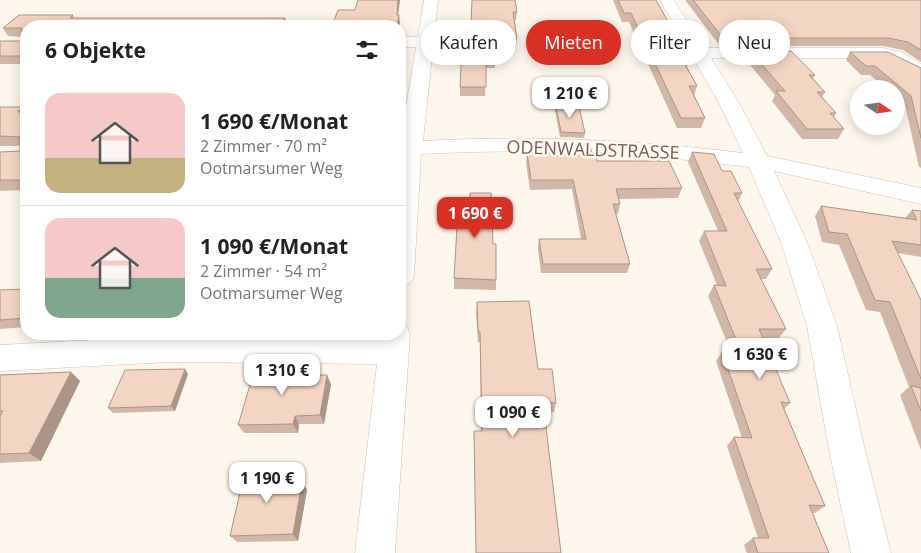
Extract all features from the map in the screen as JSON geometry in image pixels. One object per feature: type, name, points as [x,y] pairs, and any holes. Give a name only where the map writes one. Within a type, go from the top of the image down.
[{"type":"street","points":[[428,20],[431,0]]},
{"type":"street","points":[[667,0],[679,20]]},
{"type":"street","points":[[406,42],[421,42]]},
{"type":"street","points":[[709,53],[883,53],[896,56],[921,72]]},
{"type":"street","points":[[406,149],[421,60]]},
{"type":"street","points":[[707,65],[729,103],[758,161],[794,242],[822,326],[847,450],[871,553]]},
{"type":"street","name":"ODENWALDSTRASSE","points":[[406,149],[461,146],[608,147],[691,153],[758,161],[921,196]]},
{"type":"street","points":[[0,358],[169,349],[394,342],[374,553]]},
{"type":"building","points":[[358,0],[398,0],[397,15],[399,15],[398,20],[334,20],[338,10],[355,10]]},
{"type":"building","points":[[472,0],[515,0],[517,12],[513,12],[514,20],[471,20]]},
{"type":"building","points":[[618,0],[656,0],[667,20],[634,20],[631,13],[624,13]]},
{"type":"building","points":[[693,0],[921,0],[921,50],[908,42],[888,38],[790,38],[790,20],[719,20],[719,33]]},
{"type":"building","points":[[19,15],[73,15],[70,18],[285,18],[284,20],[20,20],[20,28],[3,28]]},
{"type":"building","points":[[0,41],[20,41],[20,56],[0,56]]},
{"type":"building","points":[[791,51],[815,75],[809,75],[825,92],[817,92],[836,113],[830,113],[844,129],[807,129],[776,91],[785,91],[762,65],[790,65]]},
{"type":"building","points":[[850,52],[888,52],[921,68],[921,138],[911,96],[905,91],[905,80],[892,80],[875,66],[866,66]]},
{"type":"building","points":[[461,65],[486,65],[486,87],[460,87]]},
{"type":"building","points":[[656,65],[685,65],[697,86],[689,86],[705,118],[681,118]]},
{"type":"building","points":[[556,106],[579,106],[585,133],[561,132]]},
{"type":"building","points":[[0,107],[20,107],[18,112],[20,112],[20,137],[0,136]]},
{"type":"building","points":[[565,145],[590,145],[592,154],[596,154],[597,161],[669,161],[682,188],[616,189],[620,204],[613,204],[630,264],[543,264],[539,239],[586,239],[573,180],[531,180],[527,153],[567,153]]},
{"type":"building","points":[[20,151],[20,180],[0,180],[0,152]]},
{"type":"building","points":[[692,152],[714,154],[722,171],[731,171],[742,193],[734,193],[772,269],[756,269],[786,329],[759,329],[790,403],[781,402],[825,506],[809,505],[829,553],[758,553],[753,538],[769,538],[734,437],[752,438],[722,352],[741,352],[714,285],[726,286],[704,231],[727,231]]},
{"type":"building","points":[[470,193],[491,193],[493,244],[496,244],[496,280],[454,278],[457,227],[456,201],[470,201]]},
{"type":"building","points":[[821,206],[917,220],[912,210],[921,211],[921,245],[892,241],[921,300],[921,379],[890,302],[875,300],[847,234],[829,232]]},
{"type":"building","points":[[20,289],[20,318],[0,320],[0,290]]},
{"type":"building","points":[[529,301],[538,369],[552,369],[556,403],[543,402],[561,553],[476,553],[474,431],[482,431],[480,332],[478,332],[477,302]]},
{"type":"building","points":[[291,364],[288,375],[327,375],[320,415],[295,416],[293,424],[238,425],[256,365]]},
{"type":"building","points":[[185,369],[171,406],[108,408],[125,370]]},
{"type":"building","points":[[71,372],[29,453],[0,454],[0,416],[3,411],[0,411],[0,375]]},
{"type":"building","points":[[911,386],[921,388],[921,411]]},
{"type":"building","points":[[290,470],[288,483],[302,482],[293,534],[230,536],[245,471]]}]
